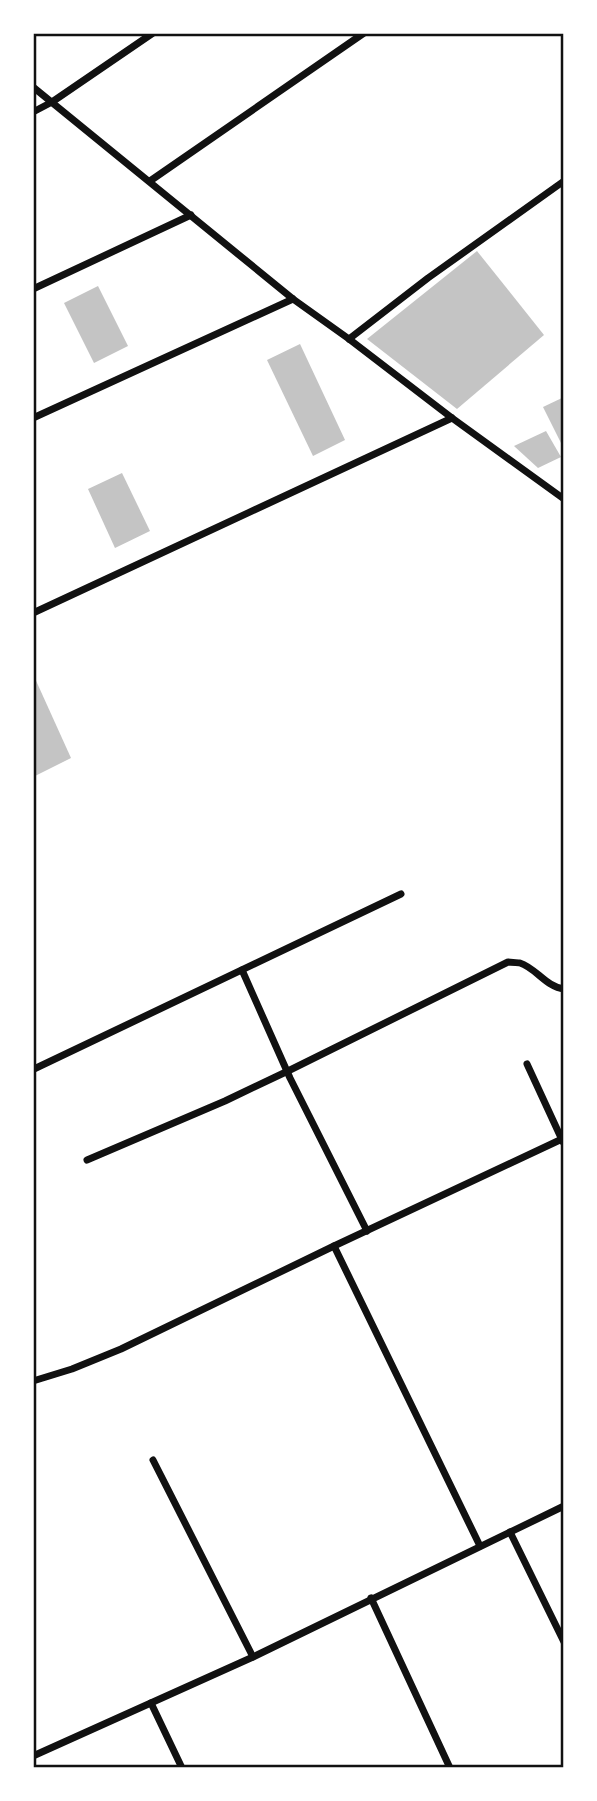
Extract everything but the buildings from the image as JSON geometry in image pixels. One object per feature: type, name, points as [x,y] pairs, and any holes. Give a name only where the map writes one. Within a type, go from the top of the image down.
[{"type":"street","points":[[33,112],[52,103],[153,33]]},
{"type":"street","points":[[150,181],[364,33]]},
{"type":"street","points":[[33,88],[293,299],[564,499]]},
{"type":"street","points":[[349,339],[428,278],[564,181]]},
{"type":"street","points":[[33,289],[191,215]]},
{"type":"street","points":[[33,418],[293,299]]},
{"type":"street","points":[[33,613],[452,418]]},
{"type":"street","points":[[34,1069],[401,894]]},
{"type":"street","points":[[87,1160],[288,1072],[509,962],[520,963],[549,983],[564,989]]},
{"type":"street","points":[[242,970],[288,1072],[367,1231]]},
{"type":"street","points":[[33,1381],[121,1349],[563,1141],[527,1064]]},
{"type":"street","points":[[334,1247],[480,1546]]},
{"type":"street","points":[[153,1460],[253,1657]]},
{"type":"street","points":[[33,1756],[253,1657],[564,1506]]},
{"type":"street","points":[[510,1532],[564,1642]]},
{"type":"street","points":[[371,1598],[450,1768]]},
{"type":"street","points":[[151,1703],[182,1768]]}]
